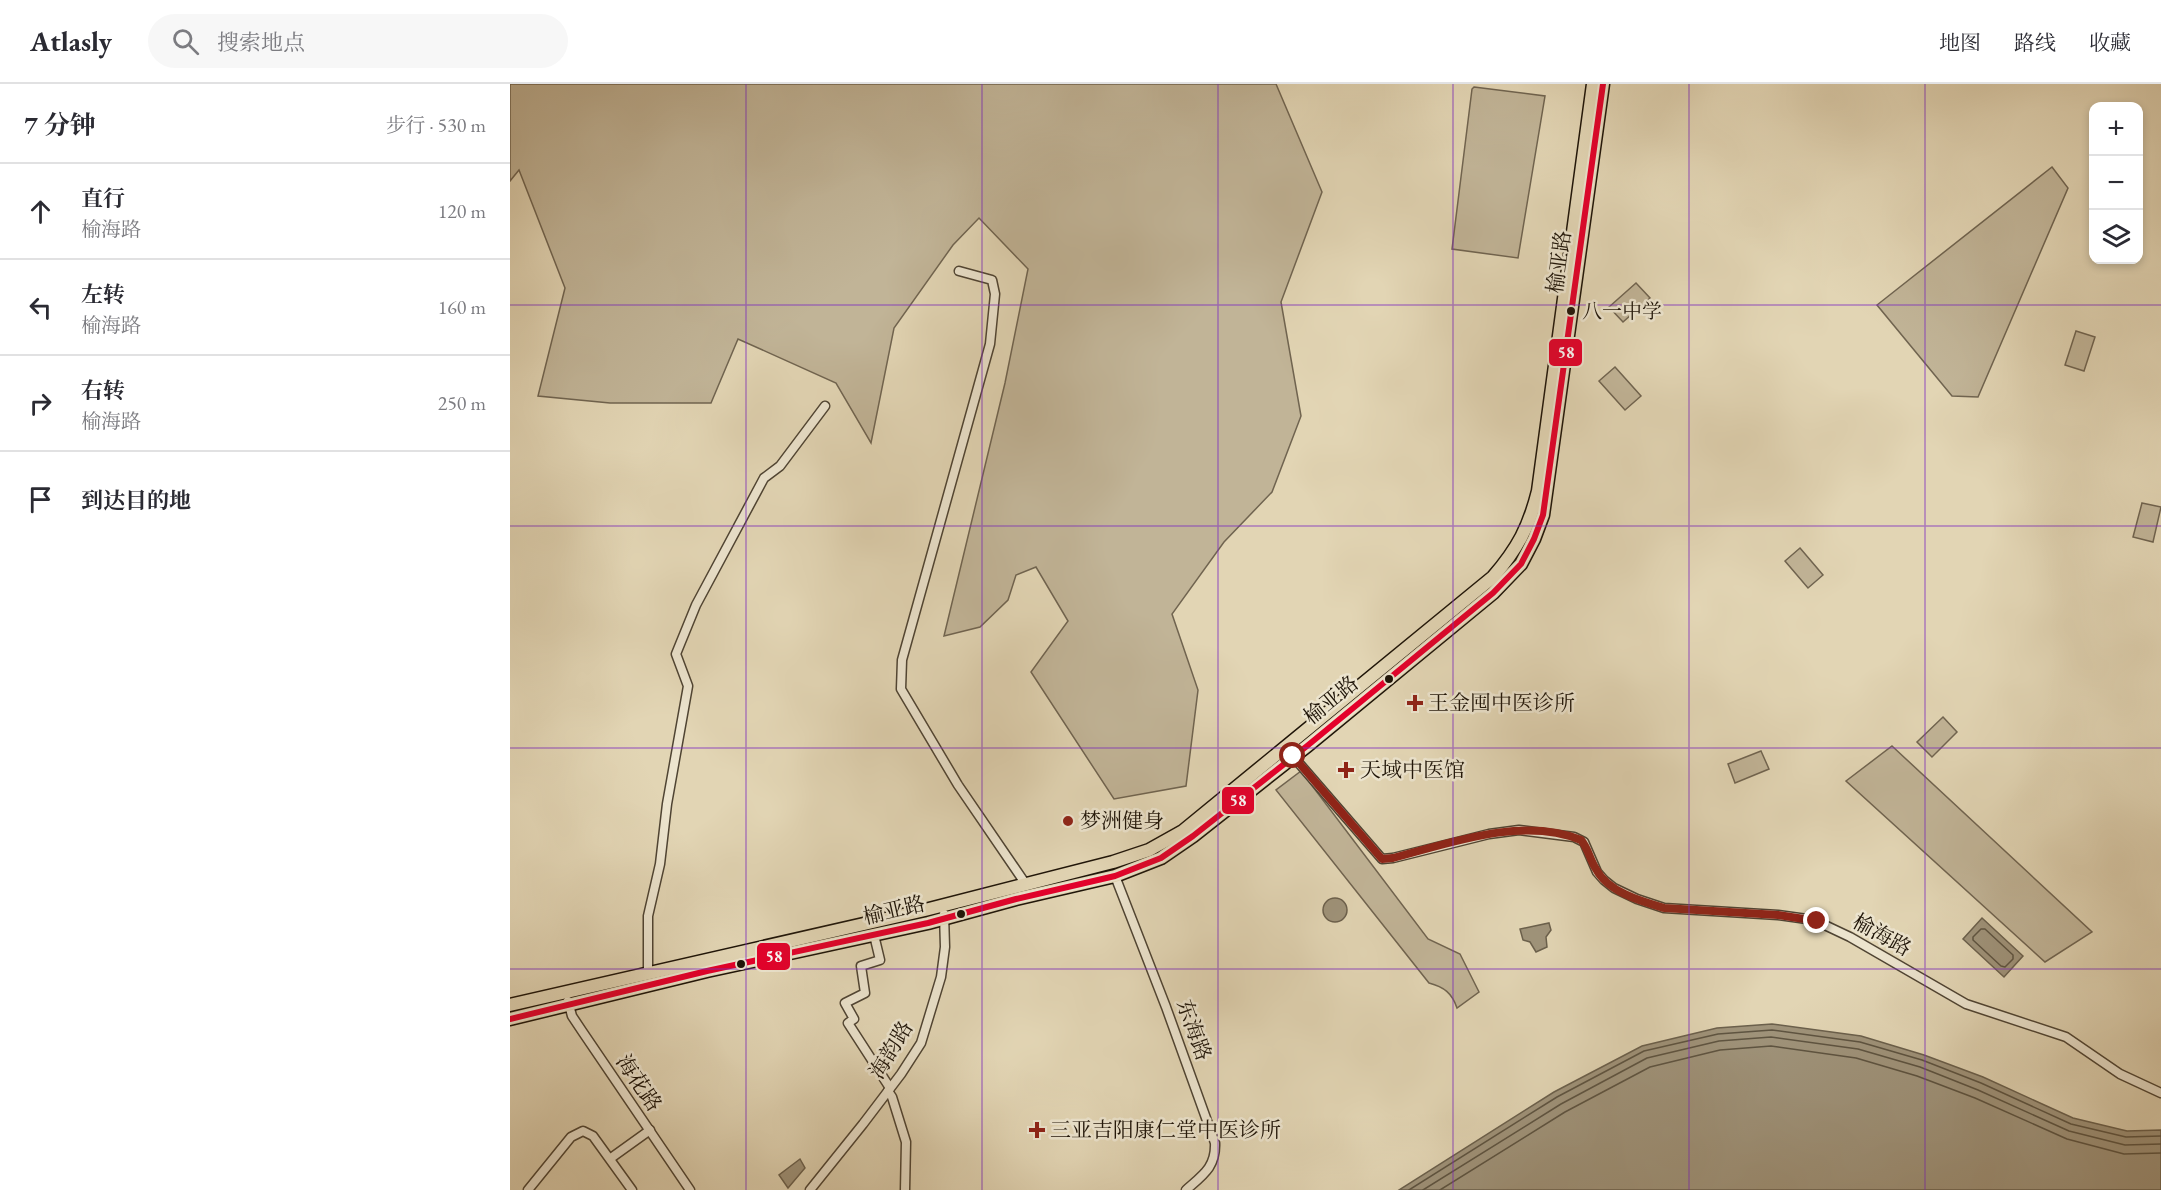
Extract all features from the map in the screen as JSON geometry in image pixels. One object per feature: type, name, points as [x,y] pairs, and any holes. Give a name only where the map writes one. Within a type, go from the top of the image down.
[{"type":"highway","name":"榆亚路","points":[[510,1005],[648,972],[1115,876],[1161,858],[1193,836],[1493,577],[1512,555],[1532,514],[1538,491],[1593,84]]},
{"type":"highway","name":"榆亚路","points":[[510,1019],[707,971],[874,935],[1025,884],[1113,862],[1149,850],[1183,831],[1289,752],[1493,593],[1521,564],[1543,515],[1603,84]]},
{"type":"street","points":[[959,271],[992,280],[995,294],[990,344],[902,660],[902,689],[958,785],[1025,884]]},
{"type":"street","points":[[648,972],[648,916],[660,864],[667,804],[688,687],[676,654],[696,605],[764,478],[780,466],[825,406]]},
{"type":"street","name":"榆海路","points":[[1289,752],[1382,859],[1468,838],[1519,830],[1574,837],[1584,842],[1597,872],[1604,880],[1636,899],[1664,908],[1778,915],[1814,920],[1851,937],[1966,1004],[2066,1037],[2120,1074],[2161,1093]]},
{"type":"street","name":"东海路","points":[[1115,876],[1166,1006],[1215,1143],[1216,1155],[1210,1167],[1186,1190]]},
{"type":"street","name":"海韵路","points":[[810,1190],[889,1090],[921,1043],[941,977],[945,947],[943,911]]},
{"type":"street","points":[[874,935],[880,960],[861,966],[865,993],[845,1003],[854,1019],[848,1023],[892,1097],[906,1142],[905,1190]]},
{"type":"street","name":"海花路","points":[[567,992],[568,1005],[582,1031],[690,1190]]},
{"type":"street","points":[[611,1158],[650,1130]]},
{"type":"street","points":[[528,1190],[571,1137],[583,1131],[593,1136],[632,1190]]},
{"type":"shaded area","points":[[510,84],[1276,84],[1322,192],[1281,302],[1301,416],[1272,492],[1224,542],[1172,614],[1198,690],[1186,786],[1114,799],[1031,672],[1068,621],[1036,567],[1016,575],[1008,600],[980,627],[944,636],[1005,383],[1028,269],[979,218],[953,245],[894,328],[871,443],[836,383],[738,339],[711,403],[610,403],[538,396],[565,288],[519,170],[510,181]]},
{"type":"shaded area","points":[[1474,87],[1545,96],[1518,258],[1452,249]]},
{"type":"shaded area","points":[[2052,167],[2068,188],[1978,397],[1952,396],[1877,305]]},
{"type":"shaded area","points":[[1636,283],[1650,298],[1623,322],[1609,307]]},
{"type":"shaded area","points":[[2076,331],[2095,337],[2084,371],[2065,365]]},
{"type":"shaded area","points":[[1615,367],[1641,396],[1625,410],[1599,381]]},
{"type":"shaded area","points":[[2142,503],[2161,507],[2153,542],[2133,537]]},
{"type":"shaded area","points":[[1800,548],[1823,575],[1808,588],[1785,561]]},
{"type":"shaded area","points":[[1943,717],[1957,732],[1932,757],[1917,742]]},
{"type":"shaded area","points":[[1892,746],[2092,932],[2045,962],[1846,781]]},
{"type":"shaded area","points":[[1761,751],[1769,769],[1735,783],[1728,764]]},
{"type":"shaded area","points":[[1301,771],[1428,939],[1460,954],[1479,992],[1457,1008],[1447,991],[1429,983],[1276,790]]},
{"type":"water","points":[[1335,898],[1343,902],[1347,910],[1343,918],[1335,922],[1327,918],[1323,910],[1327,902]]},
{"type":"water","points":[[1982,918],[2023,956],[2004,977],[1963,939]]},
{"type":"water","points":[[1549,923],[1551,930],[1546,937],[1547,947],[1536,952],[1530,942],[1523,940],[1520,929]]},
{"type":"water","points":[[1772,1024],[1861,1036],[1924,1055],[1983,1077],[2073,1118],[2127,1131],[2161,1130],[2161,1190],[1399,1190],[1554,1092],[1642,1046],[1717,1028]]},
{"type":"water","points":[[800,1159],[805,1168],[788,1188],[779,1175]]},
{"type":"transit line","name":"58","points":[[510,1019],[707,971],[928,923],[1016,899],[1115,876],[1161,858],[1193,836],[1307,746],[1493,593],[1521,564],[1543,515],[1603,84]]},
{"type":"place","name":"八一中学","points":[[1571,311]]},
{"type":"place","name":"王金囤中医诊所","points":[[1415,703]]},
{"type":"place","name":"天域中医馆","points":[[1346,770]]},
{"type":"place","name":"梦洲健身","points":[[1068,821]]},
{"type":"place","name":"三亚吉阳康仁堂中医诊所","points":[[1037,1130]]},
{"type":"route","points":[[1293,756],[1382,859],[1489,834],[1519,830],[1558,834],[1574,837],[1584,842],[1597,872],[1604,880],[1636,899],[1664,908],[1778,915],[1817,921]]}]
